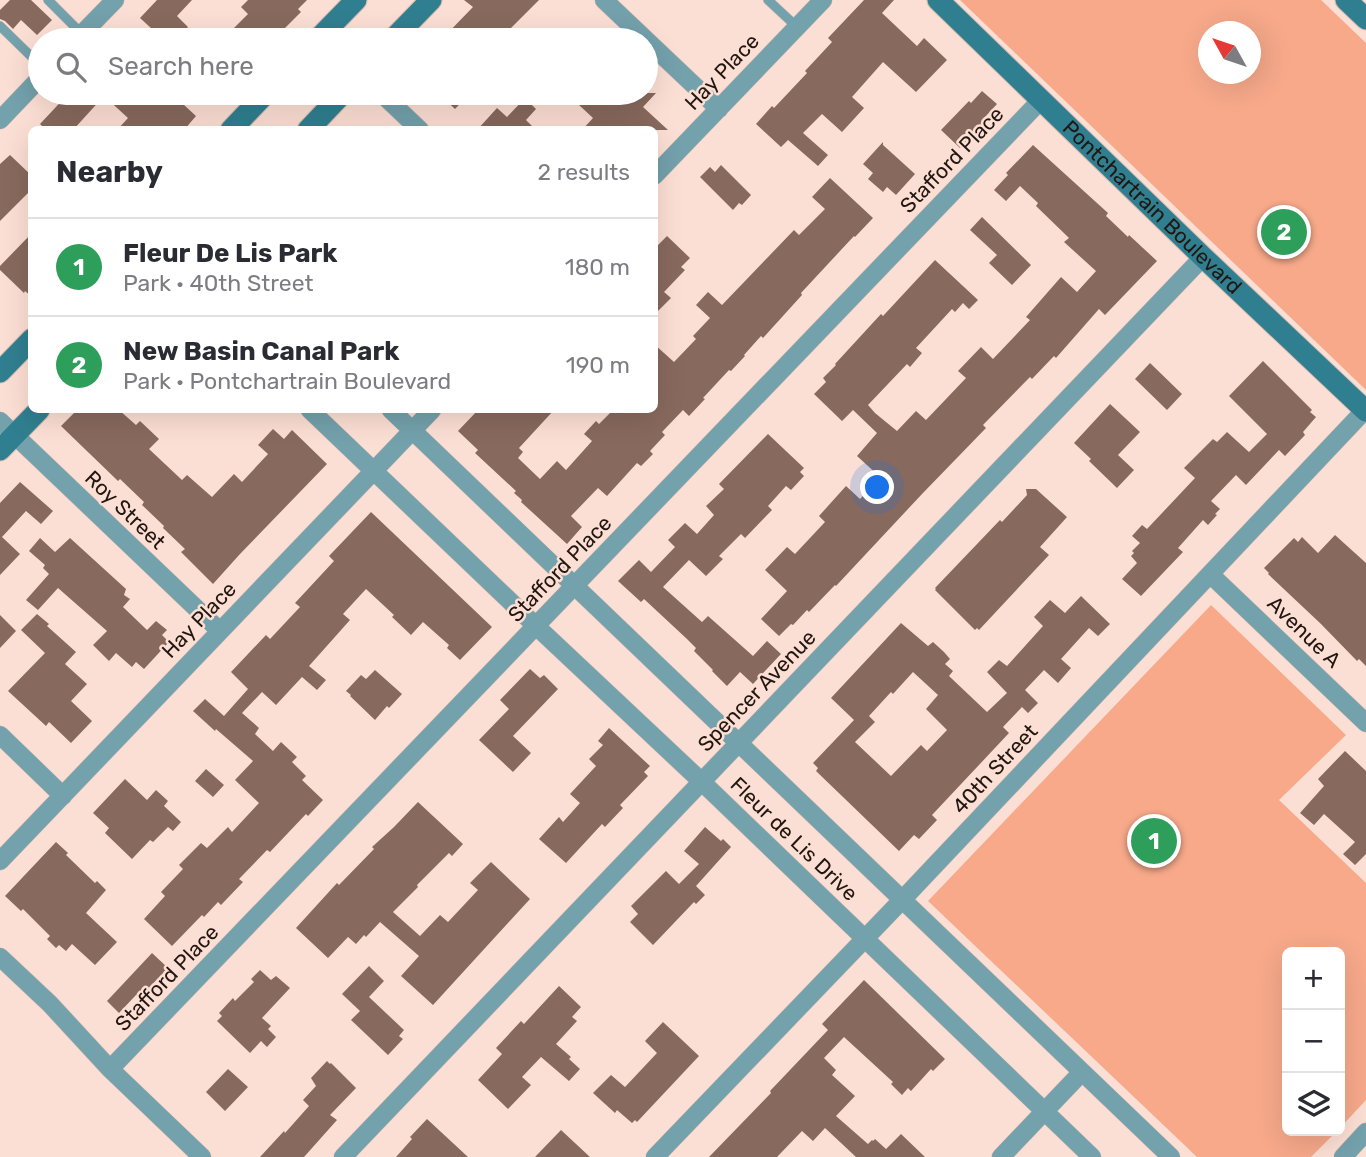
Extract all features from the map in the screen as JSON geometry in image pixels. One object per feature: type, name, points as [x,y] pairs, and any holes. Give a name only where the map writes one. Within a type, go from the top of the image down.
[{"type":"main road","points":[[331,28],[356,0]]},
{"type":"main road","points":[[404,28],[430,0]]},
{"type":"main road","name":"Pontchartrain Boulevard","points":[[938,0],[1365,411]]},
{"type":"main road","points":[[1349,1],[1366,19]]},
{"type":"main road","points":[[235,126],[255,105]]},
{"type":"main road","points":[[312,126],[332,105]]},
{"type":"main road","points":[[0,372],[28,343]]},
{"type":"main road","points":[[5,435],[35,413]]},
{"type":"street","points":[[88,28],[115,0]]},
{"type":"street","points":[[604,0],[634,28]]},
{"type":"street","name":"Hay Place","points":[[658,172],[823,0]]},
{"type":"street","points":[[658,51],[719,108]]},
{"type":"street","points":[[0,120],[28,91]]},
{"type":"street","name":"Stafford Place","points":[[110,1069],[1042,99]]},
{"type":"street","points":[[393,105],[415,126]]},
{"type":"street","name":"Spencer Avenue","points":[[343,1157],[1203,257]]},
{"type":"street","name":"40th Street","points":[[654,1157],[902,900],[1365,411]]},
{"type":"street","name":"Fleur de Lis Drive","points":[[313,413],[702,782],[1091,1157]]},
{"type":"street","name":"Fleur de Lis Drive","points":[[394,413],[1171,1157]]},
{"type":"street","name":"Hay Place","points":[[0,861],[429,413]]},
{"type":"street","name":"Roy Street","points":[[5,435],[220,631]]},
{"type":"street","name":"Avenue A","points":[[1211,575],[1366,723]]},
{"type":"street","points":[[0,735],[63,796]]},
{"type":"street","points":[[0,957],[50,1004],[110,1069],[202,1157]]},
{"type":"street","points":[[1001,1157],[1082,1072]]},
{"type":"street","points":[[1343,1157],[1366,1132]]},
{"type":"lane","points":[[48,0],[71,28]]},
{"type":"lane","points":[[768,0],[797,27]]},
{"type":"lane","points":[[0,26],[28,53]]},
{"type":"shaded area","points":[[960,0],[1321,0],[1366,43],[1366,390]]},
{"type":"shaded area","points":[[1211,605],[1346,735],[1279,800],[1366,883],[1366,1100],[1345,1123],[1345,947],[1282,947],[1282,1136],[1332,1136],[1311,1157],[1197,1157],[928,901]]},
{"type":"building","points":[[10,0],[31,0],[52,20],[44,28],[30,28],[21,20],[13,29],[0,19],[0,10]]},
{"type":"building","points":[[157,0],[192,0],[177,16],[187,28],[151,28],[140,18]]},
{"type":"building","points":[[248,0],[307,0],[298,9],[301,12],[285,28],[234,28],[248,14],[241,7]]},
{"type":"building","points":[[464,0],[539,0],[511,28],[453,28],[473,7]]},
{"type":"building","points":[[864,0],[894,0],[882,13],[917,46],[924,38],[947,60],[916,92],[883,62],[852,97],[864,108],[842,132],[822,114],[803,133],[828,155],[818,166],[788,140],[781,147],[756,124],[807,73],[805,71],[832,42],[828,38]]},
{"type":"building","points":[[982,91],[997,104],[960,148],[941,130]]},
{"type":"building","points":[[58,105],[96,105],[77,126],[40,124]]},
{"type":"building","points":[[114,105],[184,105],[196,116],[187,126],[121,126],[128,118]]},
{"type":"building","points":[[518,105],[532,105],[536,109],[526,120],[532,126],[481,126],[497,108],[507,117]]},
{"type":"building","points":[[579,105],[645,105],[643,107],[668,130],[658,130],[658,126],[586,126],[593,118]]},
{"type":"building","points":[[883,142],[883,145],[915,174],[896,195],[887,187],[883,192],[868,179],[873,173],[863,164]]},
{"type":"building","points":[[1033,145],[1108,213],[1106,216],[1128,237],[1129,235],[1157,261],[1105,315],[1099,309],[1056,358],[1054,356],[1032,379],[1030,377],[983,425],[986,428],[836,586],[779,636],[761,619],[787,591],[765,570],[787,547],[795,554],[825,522],[819,516],[846,486],[860,499],[880,477],[857,456],[877,433],[853,410],[842,421],[814,394],[826,382],[823,378],[835,364],[935,260],[978,300],[969,309],[963,303],[955,312],[952,309],[916,348],[922,353],[910,367],[907,364],[868,405],[897,431],[916,411],[926,420],[966,378],[958,371],[981,347],[993,359],[1030,320],[1026,317],[1061,277],[1077,292],[1096,271],[1064,242],[1069,238],[1020,186],[1006,201],[994,190]]},
{"type":"building","points":[[10,155],[28,172],[28,193],[0,221],[0,164]]},
{"type":"building","points":[[721,165],[751,195],[733,210],[700,177],[710,167],[715,172]]},
{"type":"building","points":[[830,178],[873,218],[689,416],[683,410],[662,432],[665,435],[650,451],[653,454],[641,466],[637,463],[607,496],[598,488],[571,516],[582,527],[567,544],[521,502],[514,493],[516,491],[475,453],[478,450],[458,431],[475,413],[551,413],[519,448],[523,452],[518,458],[540,479],[557,461],[566,470],[592,441],[584,434],[596,421],[599,424],[610,413],[658,413],[658,348],[674,362],[696,339],[693,336],[710,318],[696,305],[708,292],[722,305],[794,230],[799,235],[825,209],[812,197]]},
{"type":"building","points":[[982,217],[1031,265],[1012,285],[989,263],[997,255],[970,230]]},
{"type":"building","points":[[667,236],[690,258],[681,267],[685,270],[664,292],[671,298],[658,311],[658,245]]},
{"type":"building","points":[[28,237],[28,294],[25,291],[24,293],[0,270],[0,266]]},
{"type":"building","points":[[1263,361],[1316,417],[1303,432],[1305,435],[1285,456],[1279,450],[1246,485],[1236,475],[1211,501],[1220,509],[1215,514],[1217,515],[1208,525],[1203,520],[1178,548],[1183,552],[1141,596],[1122,579],[1137,563],[1131,556],[1140,543],[1132,536],[1142,525],[1147,529],[1195,478],[1184,468],[1213,439],[1217,442],[1227,432],[1249,452],[1267,434],[1229,396]]},
{"type":"building","points":[[1150,363],[1182,394],[1167,410],[1135,379]]},
{"type":"building","points":[[1110,404],[1140,432],[1118,455],[1134,470],[1117,488],[1074,443]]},
{"type":"building","points":[[74,413],[122,413],[136,425],[140,421],[159,439],[149,449],[182,480],[187,475],[212,497],[234,474],[242,482],[268,454],[258,445],[273,429],[284,439],[292,430],[327,464],[213,584],[181,552],[185,549],[142,505],[144,502],[61,426]]},
{"type":"building","points":[[768,434],[804,468],[800,472],[804,476],[791,490],[786,486],[768,506],[772,510],[745,538],[741,534],[719,556],[723,559],[706,576],[689,560],[663,587],[702,622],[708,616],[753,656],[767,641],[781,654],[753,684],[740,672],[727,686],[694,651],[696,648],[687,639],[644,599],[641,602],[618,581],[639,560],[651,572],[675,547],[668,540],[685,523],[697,534],[714,515],[706,506],[724,489],[719,484]]},
{"type":"building","points":[[20,482],[53,511],[41,524],[26,511],[2,537],[20,554],[0,575],[0,503]]},
{"type":"building","points":[[1026,489],[1036,489],[1067,517],[1040,547],[1049,555],[979,630],[975,630],[935,588],[1027,495]]},
{"type":"building","points":[[371,512],[492,627],[460,660],[447,648],[449,645],[423,622],[411,635],[366,589],[343,614],[350,620],[309,666],[326,680],[317,690],[302,677],[276,705],[262,692],[242,713],[259,728],[255,734],[273,751],[281,742],[297,757],[292,762],[306,776],[302,780],[323,800],[270,852],[267,850],[239,879],[243,882],[221,905],[218,902],[204,917],[202,915],[172,946],[144,919],[165,896],[161,892],[183,869],[179,865],[201,843],[207,848],[228,827],[232,832],[259,803],[235,780],[253,761],[193,711],[205,699],[224,716],[248,689],[231,672],[266,635],[270,639],[300,607],[295,603],[334,561],[329,556]]},
{"type":"building","points":[[1335,535],[1366,563],[1366,666],[1359,659],[1357,661],[1264,568],[1294,538],[1298,542],[1302,537],[1318,553]]},
{"type":"building","points":[[40,538],[55,552],[70,538],[126,589],[124,595],[130,599],[123,607],[147,630],[156,621],[167,630],[162,635],[169,642],[144,669],[136,662],[132,667],[116,653],[109,661],[93,645],[107,631],[58,588],[38,610],[26,600],[49,574],[43,568],[45,565],[29,551]]},
{"type":"building","points":[[1081,596],[1110,624],[1098,636],[1089,628],[1061,659],[1071,668],[1058,683],[1044,670],[1025,690],[1038,703],[1028,713],[1022,707],[1003,727],[1009,733],[932,815],[937,820],[919,839],[914,835],[899,851],[816,771],[818,768],[813,763],[854,720],[831,698],[901,623],[928,646],[933,642],[944,652],[950,659],[945,664],[953,671],[949,676],[987,712],[1007,693],[987,672],[999,660],[1007,666],[1043,626],[1034,617],[1050,600],[1065,613]],"holes":[[[913,672],[938,695],[926,709],[947,730],[927,751],[921,745],[891,776],[855,742],[875,722],[869,716]]]},
{"type":"building","points":[[37,614],[76,652],[65,664],[87,684],[71,701],[92,721],[71,743],[49,722],[46,726],[8,691],[45,653],[21,630]]},
{"type":"building","points":[[0,615],[16,631],[0,648]]},
{"type":"building","points":[[530,669],[540,678],[544,675],[558,689],[513,736],[531,753],[513,772],[479,740],[509,709],[500,700]]},
{"type":"building","points":[[375,670],[402,694],[375,720],[346,691],[361,675],[366,679]]},
{"type":"building","points":[[609,728],[650,766],[644,772],[648,776],[620,805],[623,808],[605,827],[602,824],[566,863],[539,839],[559,817],[563,822],[580,803],[570,794],[596,766],[589,759],[603,745],[598,741]]},
{"type":"building","points":[[1345,751],[1366,771],[1366,854],[1355,865],[1343,854],[1355,842],[1324,814],[1314,825],[1300,813],[1324,786],[1318,779]]},
{"type":"building","points":[[206,769],[224,785],[213,797],[195,781]]},
{"type":"building","points":[[125,779],[147,800],[156,790],[168,801],[164,806],[181,822],[173,831],[168,827],[153,842],[150,840],[132,859],[105,833],[109,828],[93,813]]},
{"type":"building","points":[[418,802],[463,844],[452,856],[449,853],[393,912],[420,936],[440,915],[448,922],[478,890],[470,883],[491,862],[530,899],[433,1005],[401,976],[419,956],[380,922],[356,944],[348,937],[328,958],[296,928]]},
{"type":"building","points":[[705,827],[731,847],[696,886],[705,895],[696,904],[694,902],[653,945],[630,922],[638,914],[631,906],[666,871],[679,884],[699,864],[684,851]]},
{"type":"building","points":[[56,842],[95,883],[97,881],[106,890],[86,913],[117,942],[95,965],[72,944],[66,951],[59,945],[56,948],[47,939],[50,936],[23,909],[21,911],[5,896]]},
{"type":"building","points":[[152,953],[168,968],[139,998],[136,995],[119,1013],[107,1001]]},
{"type":"building","points":[[369,966],[384,981],[369,997],[404,1030],[399,1036],[403,1039],[388,1055],[351,1020],[360,1011],[342,994]]},
{"type":"building","points":[[260,970],[271,980],[276,976],[290,988],[262,1018],[271,1026],[268,1029],[276,1037],[267,1047],[261,1041],[250,1053],[217,1021],[222,1016],[219,1013],[254,982],[251,979]]},
{"type":"building","points":[[864,980],[945,1059],[933,1071],[931,1069],[911,1091],[908,1088],[902,1095],[891,1084],[893,1082],[844,1037],[824,1058],[836,1070],[832,1075],[855,1096],[836,1116],[868,1144],[875,1139],[886,1149],[901,1134],[925,1157],[856,1157],[825,1128],[813,1141],[802,1131],[777,1157],[709,1157],[828,1030],[822,1024]]},
{"type":"building","points":[[559,986],[581,1007],[572,1017],[577,1021],[556,1044],[580,1069],[569,1081],[541,1057],[522,1077],[531,1085],[508,1109],[478,1080],[502,1054],[496,1048],[521,1021],[524,1024]]},
{"type":"building","points":[[663,1022],[699,1056],[637,1122],[635,1120],[632,1123],[617,1110],[615,1113],[593,1093],[611,1075],[625,1087],[657,1053],[645,1041]]},
{"type":"building","points":[[327,1061],[356,1088],[330,1115],[337,1120],[304,1157],[260,1157],[309,1106],[303,1100],[316,1086],[311,1078]]},
{"type":"building","points":[[228,1069],[248,1087],[225,1111],[206,1092]]},
{"type":"building","points":[[427,1119],[468,1157],[396,1157]]},
{"type":"building","points":[[561,1130],[590,1157],[535,1157]]},
{"type":"place","name":"New Basin Canal Park","points":[[1284,232]]},
{"type":"place","name":"Fleur De Lis Park","points":[[1154,841]]}]
